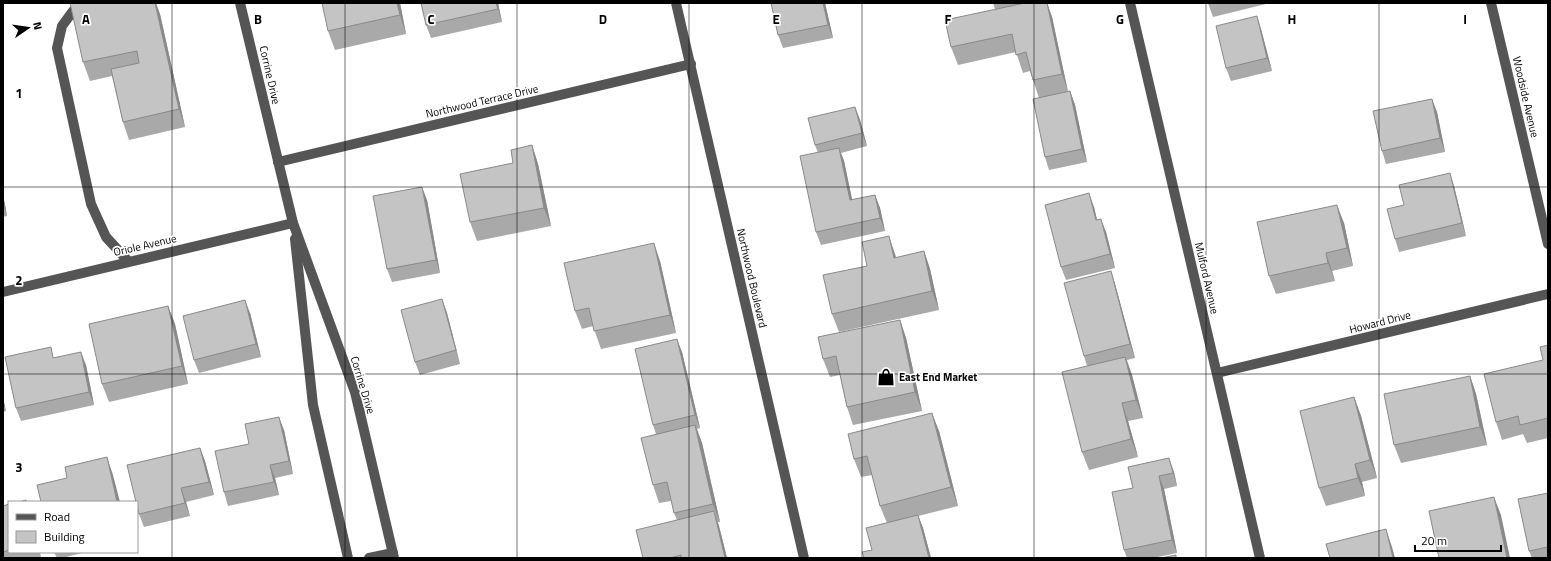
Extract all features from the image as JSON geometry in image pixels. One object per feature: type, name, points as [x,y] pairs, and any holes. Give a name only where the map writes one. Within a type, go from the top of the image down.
[{"type":"street","points":[[79,3],[62,26],[57,48],[90,204],[106,237],[128,261]]},
{"type":"street","name":"Corrine Drive","points":[[240,3],[293,223],[355,392],[394,555]]},
{"type":"street","name":"Northwood Boulevard","points":[[676,3],[804,558]]},
{"type":"street","name":"Mulford Avenue","points":[[1130,3],[1260,558]]},
{"type":"street","name":"Woodside Avenue","points":[[1491,3],[1548,244]]},
{"type":"street","name":"Northwood Terrace Drive","points":[[278,162],[691,64]]},
{"type":"street","name":"Corrine Drive","points":[[293,223],[313,405],[348,558]]},
{"type":"street","name":"Oriole Avenue","points":[[3,292],[128,261],[293,223]]},
{"type":"street","name":"Howard Drive","points":[[1217,373],[1548,294]]},
{"type":"street","points":[[369,558],[394,555]]},
{"type":"building","points":[[70,3],[155,3],[179,109],[123,122],[111,69],[139,63],[137,51],[83,62]]},
{"type":"building","points":[[322,3],[397,3],[400,15],[328,31]]},
{"type":"building","points":[[421,3],[496,3],[498,9],[426,25]]},
{"type":"building","points":[[771,3],[823,3],[828,25],[778,35]]},
{"type":"building","points":[[1025,3],[1047,3],[1062,74],[1033,80],[1026,52],[1016,55],[1012,34],[951,47],[945,20]]},
{"type":"building","points":[[1257,16],[1267,58],[1226,68],[1216,26]]},
{"type":"building","points":[[1070,91],[1082,149],[1045,157],[1033,99]]},
{"type":"building","points":[[1432,99],[1440,138],[1382,151],[1373,111]]},
{"type":"building","points":[[855,107],[862,133],[815,145],[808,118]]},
{"type":"building","points":[[532,145],[544,208],[470,222],[460,174],[513,163],[511,150]]},
{"type":"building","points":[[839,148],[850,200],[875,195],[880,218],[816,232],[800,156]]},
{"type":"building","points":[[1450,173],[1462,223],[1395,239],[1387,209],[1404,205],[1399,185]]},
{"type":"building","points":[[422,187],[436,260],[387,269],[373,196]]},
{"type":"building","points":[[1089,193],[1096,220],[1101,219],[1110,254],[1061,267],[1045,205]]},
{"type":"building","points":[[1337,205],[1347,248],[1326,253],[1328,263],[1269,276],[1257,222]]},
{"type":"building","points":[[889,236],[894,258],[924,251],[932,291],[832,314],[823,275],[867,266],[862,242]]},
{"type":"building","points":[[654,243],[670,315],[594,331],[589,308],[575,311],[564,263]]},
{"type":"building","points":[[1111,271],[1130,344],[1084,356],[1064,283]]},
{"type":"building","points":[[442,299],[456,350],[415,362],[401,310]]},
{"type":"building","points":[[245,300],[256,344],[194,360],[183,316]]},
{"type":"building","points":[[168,306],[182,366],[102,384],[89,324]]},
{"type":"building","points":[[900,320],[915,392],[847,407],[836,356],[823,359],[818,337]]},
{"type":"building","points":[[677,339],[695,415],[653,425],[635,349]]},
{"type":"building","points":[[1548,345],[1548,418],[1520,425],[1518,416],[1496,422],[1484,374],[1543,360],[1540,347]]},
{"type":"building","points":[[51,347],[53,358],[81,352],[89,392],[16,408],[5,357]]},
{"type":"building","points":[[1125,357],[1136,400],[1122,403],[1131,439],[1082,452],[1062,372]]},
{"type":"building","points":[[1470,376],[1480,427],[1394,445],[1384,394]]},
{"type":"building","points":[[1354,397],[1370,460],[1355,464],[1358,478],[1319,488],[1300,411]]},
{"type":"building","points":[[932,413],[951,487],[880,506],[867,456],[854,459],[848,434]]},
{"type":"building","points":[[279,417],[289,461],[270,465],[274,482],[224,492],[215,451],[249,444],[245,424]]},
{"type":"building","points":[[695,425],[713,504],[674,513],[667,482],[653,485],[641,438]]},
{"type":"building","points":[[200,448],[209,482],[181,488],[185,503],[139,514],[138,501],[136,501],[127,465]]},
{"type":"building","points":[[107,457],[117,501],[41,501],[37,485],[67,478],[65,467]]},
{"type":"building","points":[[1169,458],[1173,473],[1159,476],[1172,540],[1124,550],[1112,492],[1133,488],[1128,467]]},
{"type":"building","points":[[1548,493],[1548,547],[1529,551],[1518,499]]},
{"type":"building","points":[[1494,497],[1507,558],[1439,558],[1429,511]]},
{"type":"building","points":[[8,504],[8,550],[3,552],[3,506]]},
{"type":"building","points":[[714,511],[725,558],[681,558],[681,555],[670,558],[643,558],[636,530]]},
{"type":"building","points":[[918,515],[929,558],[864,558],[862,552],[872,550],[866,528]]},
{"type":"building","points":[[1386,529],[1393,558],[1330,558],[1326,544]]},
{"type":"building","points":[[1176,555],[1176,558],[1161,558]]},
{"type":"place","name":"East End Market","points":[[886,377]]}]
